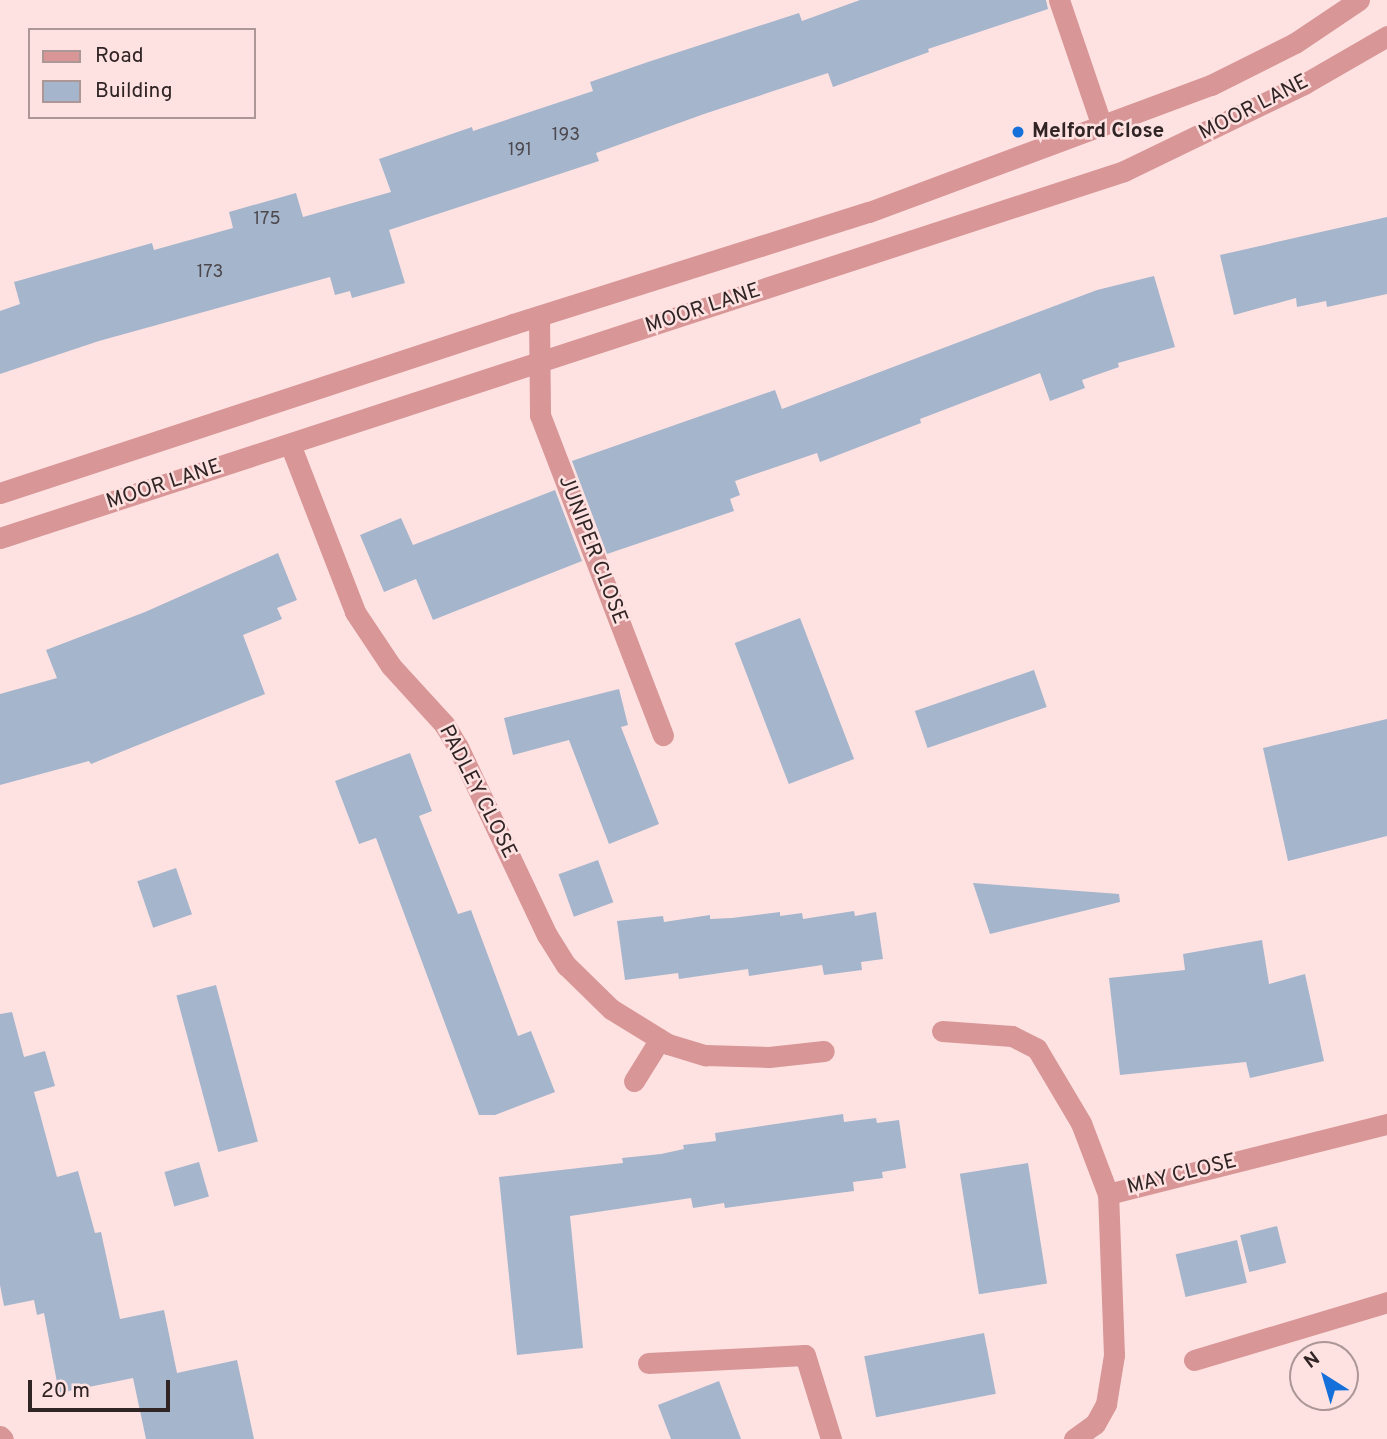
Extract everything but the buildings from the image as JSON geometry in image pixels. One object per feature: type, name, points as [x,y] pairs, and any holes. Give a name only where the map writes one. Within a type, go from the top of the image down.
[{"type":"street","points":[[1059,0],[1102,126]]},
{"type":"street","name":"MOOR LANE","points":[[0,493],[539,316],[869,212],[1211,85],[1295,43],[1359,0]]},
{"type":"street","name":"MOOR LANE","points":[[0,538],[1124,172],[1280,96],[1387,36]]},
{"type":"street","name":"JUNIPER CLOSE","points":[[539,316],[540,415],[663,735]]},
{"type":"street","name":"PADLEY CLOSE","points":[[290,444],[355,612],[384,657],[444,724],[458,747],[547,934],[566,965],[611,1009],[660,1039],[705,1055],[769,1057],[824,1051]]},
{"type":"street","points":[[942,1031],[1012,1036],[1037,1049],[1081,1123],[1108,1194]]},
{"type":"street","points":[[634,1081],[660,1039]]},
{"type":"street","name":"MAY CLOSE","points":[[1074,1439],[1095,1424],[1106,1404],[1114,1355],[1108,1194],[1387,1124]]},
{"type":"street","points":[[1194,1360],[1387,1303]]},
{"type":"street","points":[[648,1363],[805,1354],[831,1439]]},
{"type":"place","name":"Melford Close","points":[[1018,132]]}]
